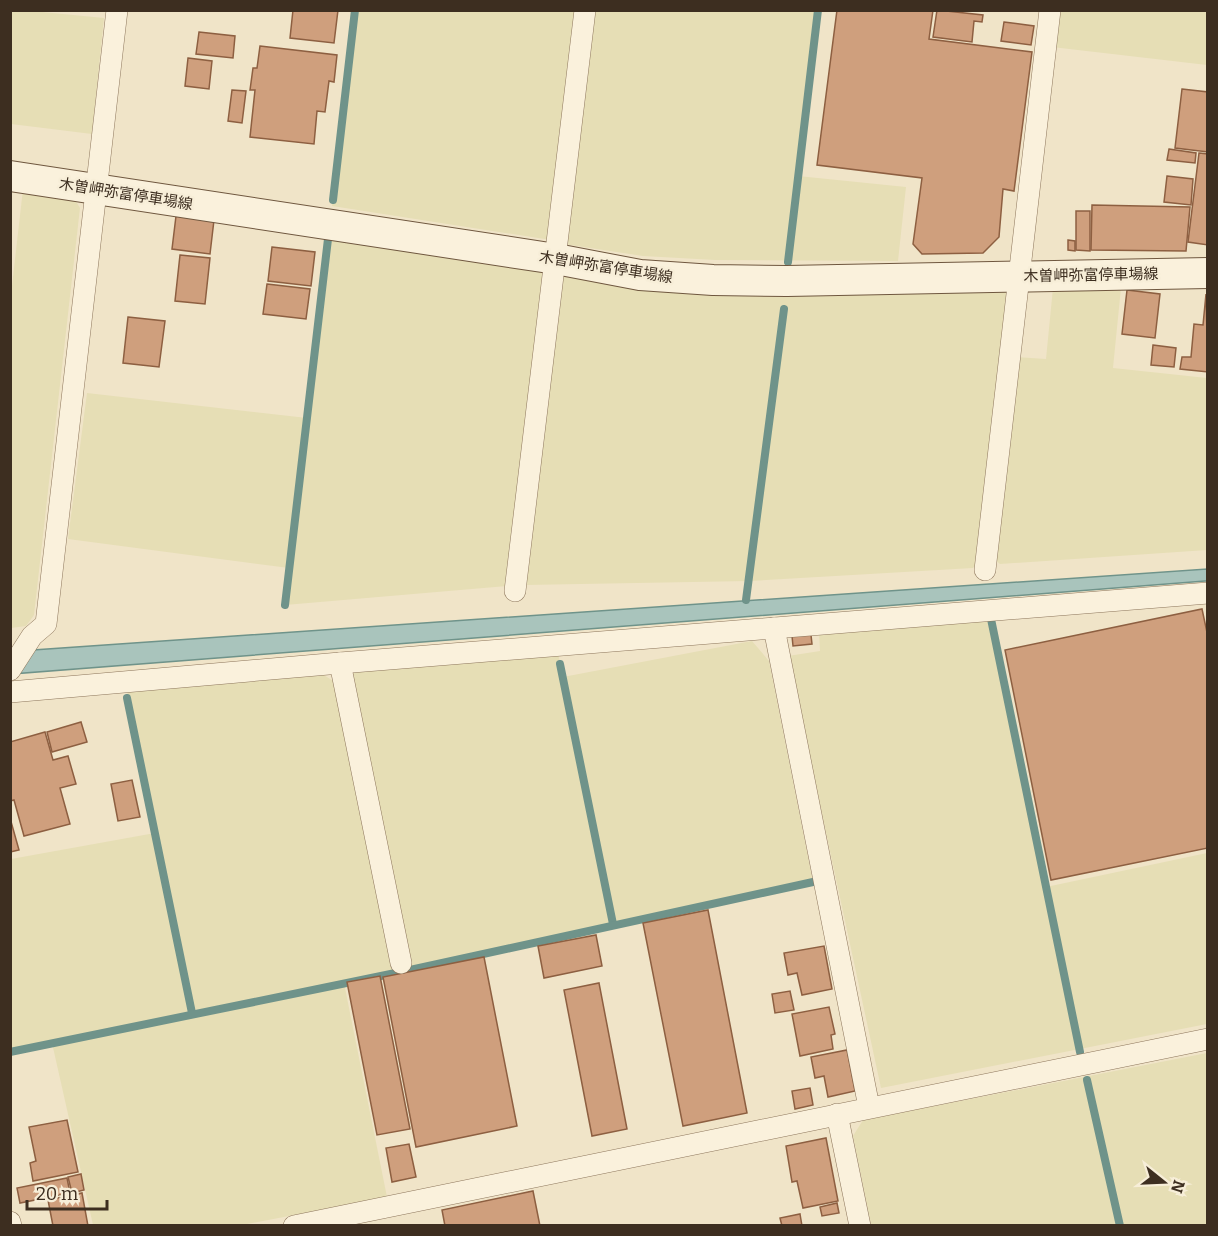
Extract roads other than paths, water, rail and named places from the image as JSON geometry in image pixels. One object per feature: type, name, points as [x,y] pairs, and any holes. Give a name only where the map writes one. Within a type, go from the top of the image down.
[{"type":"main road","name":"木曽岬弥富停車場線","points":[[10,176],[556,259],[640,275],[713,280],[1208,273]]},
{"type":"street","points":[[10,670],[32,636],[46,624],[117,10]]},
{"type":"street","points":[[515,591],[585,10]]},
{"type":"street","points":[[985,570],[1050,10]]},
{"type":"street","points":[[10,692],[1208,593]]},
{"type":"street","points":[[774,628],[869,1107]]},
{"type":"street","points":[[10,638],[32,636]]},
{"type":"street","points":[[340,663],[401,963]]},
{"type":"street","points":[[294,1226],[1208,1039]]},
{"type":"street","points":[[837,1114],[860,1226]]},
{"type":"water","points":[[1207,569],[1207,581],[11,674],[33,650]]},
{"type":"waterway","points":[[333,200],[355,10]]},
{"type":"waterway","points":[[788,262],[818,10]]},
{"type":"waterway","points":[[285,605],[328,239]]},
{"type":"waterway","points":[[746,600],[784,309]]},
{"type":"waterway","points":[[991,619],[1080,1052]]},
{"type":"waterway","points":[[560,664],[613,924]]},
{"type":"waterway","points":[[127,698],[192,1013]]},
{"type":"waterway","points":[[10,1052],[410,970],[813,882]]},
{"type":"waterway","points":[[1087,1080],[1120,1226]]}]
